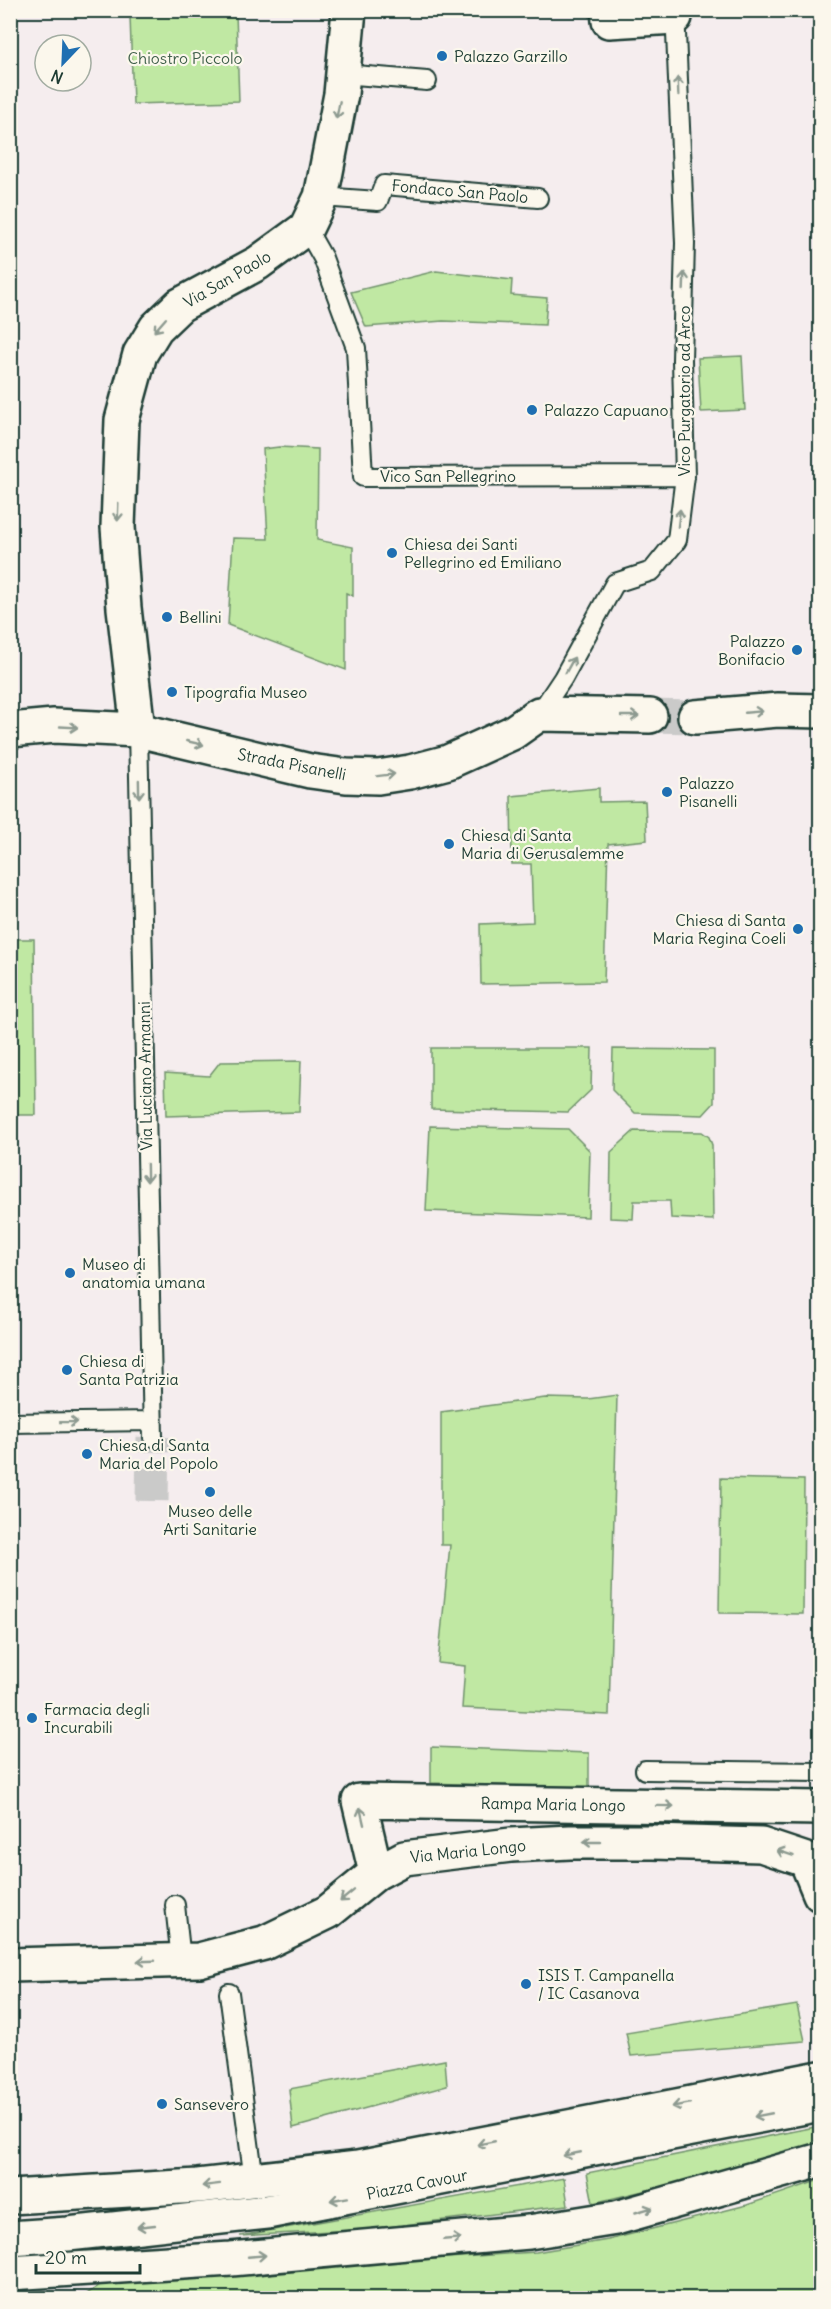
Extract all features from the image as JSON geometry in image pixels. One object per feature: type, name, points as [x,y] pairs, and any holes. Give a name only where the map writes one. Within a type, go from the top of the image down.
[{"type":"street","name":"Via San Paolo","points":[[138,730],[124,608],[118,527],[122,420],[140,354],[156,328],[180,305],[258,264],[306,228],[321,196],[341,94],[349,10]]},
{"type":"street","points":[[608,10],[609,21],[675,14]]},
{"type":"street","points":[[695,717],[778,710],[820,711]]},
{"type":"street","points":[[538,714],[650,716]]},
{"type":"street","name":"Strada Pisanelli","points":[[10,730],[54,726],[138,730],[310,771],[346,776],[378,777],[410,772],[448,762],[512,733],[538,714]]},
{"type":"street","name":"Rampa Maria Longo","points":[[376,1873],[359,1801],[820,1808]]},
{"type":"street","name":"Via Maria Longo","points":[[10,1965],[199,1960],[264,1943],[328,1912],[376,1873],[404,1858],[511,1845],[606,1842],[761,1845],[806,1860],[820,1894]]},
{"type":"street","points":[[10,2197],[198,2186],[358,2168],[820,2078]]},
{"type":"street","name":"Piazza Cavour","points":[[10,2238],[68,2234],[267,2212],[820,2104]]},
{"type":"street","points":[[10,2273],[231,2259],[529,2232],[616,2218],[820,2160]]},
{"type":"lane","name":"Vico Purgatorio ad Arco","points":[[538,714],[563,678],[615,583],[652,571],[677,540],[685,476],[682,360],[685,243],[675,14]]},
{"type":"lane","points":[[343,74],[426,81]]},
{"type":"lane","name":"Fondaco San Paolo","points":[[321,196],[378,201],[384,185],[538,198]]},
{"type":"lane","name":"Vico San Pellegrino","points":[[306,228],[323,258],[356,348],[363,477],[685,476]]},
{"type":"lane","name":"Via Luciano Armanni","points":[[10,1423],[152,1429],[138,730]]},
{"type":"lane","points":[[645,1770],[820,1772]]},
{"type":"lane","points":[[175,1905],[181,1960]]},
{"type":"lane","points":[[229,1993],[254,2180]]},
{"type":"green space","name":"Chiostro Piccolo","points":[[236,13],[239,101],[133,104],[130,16]]},
{"type":"green space","points":[[436,271],[512,280],[511,295],[547,298],[545,325],[443,321],[366,327],[351,292]]},
{"type":"green space","points":[[742,356],[745,410],[701,412],[698,358]]},
{"type":"green space","points":[[279,447],[318,449],[317,540],[353,547],[353,596],[346,593],[346,670],[228,625],[233,538],[268,539],[263,449]]},
{"type":"green space","points":[[599,788],[599,802],[645,801],[647,840],[608,844],[604,982],[481,984],[480,924],[533,922],[531,864],[512,864],[511,796]]},
{"type":"green space","points":[[11,939],[34,939],[36,1115],[11,1115]]},
{"type":"green space","points":[[431,1048],[592,1048],[591,1090],[568,1112],[431,1109]]},
{"type":"green space","points":[[613,1049],[714,1050],[714,1103],[703,1115],[635,1113],[612,1090]]},
{"type":"green space","points":[[301,1061],[299,1112],[166,1116],[165,1073],[209,1076],[220,1062]]},
{"type":"green space","points":[[430,1126],[568,1129],[590,1151],[588,1217],[426,1211]]},
{"type":"green space","points":[[634,1131],[702,1132],[709,1137],[712,1145],[713,1220],[671,1218],[670,1201],[634,1201],[633,1219],[610,1218],[611,1152]]},
{"type":"green space","points":[[617,1395],[609,1715],[462,1708],[465,1666],[438,1663],[450,1545],[441,1545],[441,1412],[545,1398],[588,1399]]},
{"type":"green space","points":[[721,1478],[804,1480],[803,1614],[719,1613]]},
{"type":"green space","points":[[431,1747],[589,1753],[589,1789],[431,1783]]},
{"type":"green space","points":[[797,2005],[805,2041],[631,2056],[626,2033]]},
{"type":"green space","points":[[445,2060],[447,2086],[293,2128],[289,2089]]},
{"type":"green space","points":[[820,2126],[820,2141],[813,2144],[677,2183],[593,2203],[587,2173]]},
{"type":"green space","points":[[564,2178],[568,2205],[370,2229],[240,2236]]},
{"type":"green space","points":[[820,2180],[820,2298],[81,2298],[106,2281],[536,2252],[608,2240],[747,2205]]},
{"type":"tunnel","points":[[650,716],[695,717]]},
{"type":"tunnel","points":[[152,1501],[153,1437]]},
{"type":"place","name":"Palazzo Garzillo","points":[[442,56]]},
{"type":"place","name":"Palazzo Capuano","points":[[532,410]]},
{"type":"place","name":"Chiesa dei Santi Pellegrino ed Emiliano","points":[[392,553]]},
{"type":"place","name":"Bellini","points":[[167,617]]},
{"type":"place","name":"Palazzo Bonifacio","points":[[797,650]]},
{"type":"place","name":"Tipografia Museo","points":[[172,692]]},
{"type":"place","name":"Palazzo Pisanelli","points":[[667,792]]},
{"type":"place","name":"Chiesa di Santa Maria di Gerusalemme","points":[[449,844]]},
{"type":"place","name":"Chiesa di Santa Maria Regina Coeli","points":[[798,929]]},
{"type":"place","name":"Museo di anatomia umana","points":[[70,1273]]},
{"type":"place","name":"Chiesa di Santa Patrizia","points":[[67,1370]]},
{"type":"place","name":"Chiesa di Santa Maria del Popolo","points":[[87,1454]]},
{"type":"place","name":"Museo delle Arti Sanitarie","points":[[210,1492]]},
{"type":"place","name":"Farmacia degli Incurabili","points":[[32,1718]]},
{"type":"place","name":"ISIS T. Campanella / IC Casanova","points":[[526,1984]]},
{"type":"place","name":"Sansevero","points":[[162,2104]]}]
